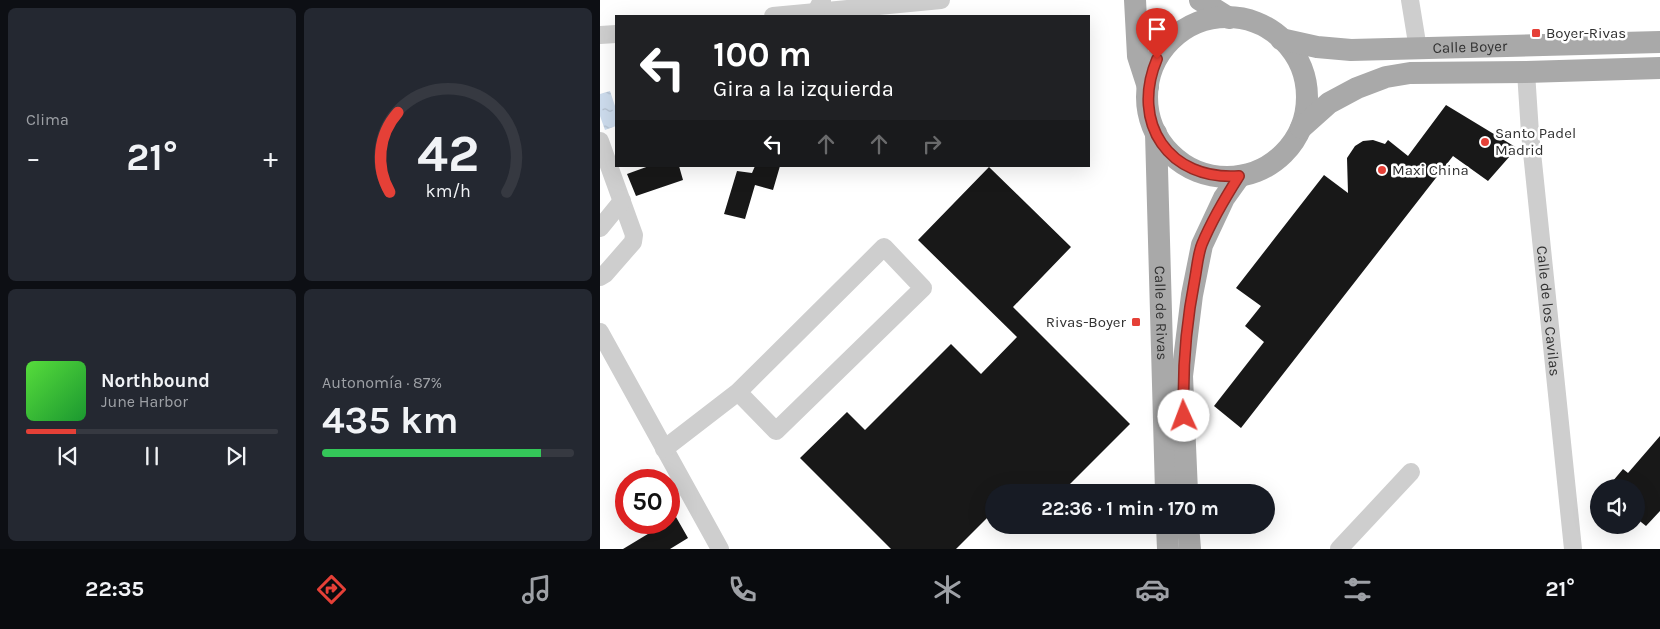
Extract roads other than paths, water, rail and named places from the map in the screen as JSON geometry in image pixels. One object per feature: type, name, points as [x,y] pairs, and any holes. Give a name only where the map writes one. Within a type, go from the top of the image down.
[{"type":"main road","points":[[1135,0],[1138,56],[1148,87]]},
{"type":"main road","points":[[1200,0],[1229,18]]},
{"type":"main road","points":[[1214,18],[1229,18],[1257,23],[1270,30],[1296,56],[1305,77],[1306,114],[1295,141],[1276,161],[1259,171],[1239,176],[1214,176],[1190,168],[1170,153],[1156,133],[1148,111],[1148,87],[1157,59],[1175,36],[1200,22],[1214,18]]},
{"type":"main road","name":"Calle Boyer","points":[[1281,39],[1317,47],[1351,50],[1418,50],[1660,42]]},
{"type":"main road","name":"Calle Boyer","points":[[1301,128],[1329,103],[1357,88],[1386,77],[1410,73],[1660,68]]},
{"type":"main road","name":"Calle de Rivas","points":[[1156,133],[1166,484]]},
{"type":"main road","name":"Calle de Rivas","points":[[1186,484],[1182,376],[1192,295],[1202,245],[1224,198],[1239,176]]},
{"type":"main road","points":[[1167,534],[1168,549]]},
{"type":"main road","points":[[1189,534],[1190,549]]},
{"type":"street","points":[[778,15],[819,6],[941,0]]},
{"type":"street","points":[[1410,0],[1418,50]]},
{"type":"street","points":[[600,35],[615,34]]},
{"type":"street","name":"Calle de los Cavilas","points":[[1526,72],[1530,133],[1573,549]]},
{"type":"street","points":[[600,141],[604,169],[622,201],[634,235],[633,242],[605,274],[600,277]]},
{"type":"street","points":[[600,228],[622,201]]},
{"type":"street","points":[[664,449],[738,392],[884,247],[923,288],[776,431],[738,392]]},
{"type":"street","points":[[600,332],[720,549]]},
{"type":"street","points":[[1339,549],[1411,472]]},
{"type":"water","points":[[610,91],[615,106],[615,126],[605,130],[600,116],[600,94]]},
{"type":"place","name":"Boyer-Rivas","points":[[1536,33]]},
{"type":"place","name":"Santo Padel Madrid","points":[[1485,142]]},
{"type":"place","name":"Maxi China","points":[[1382,170]]},
{"type":"place","name":"Rivas-Boyer","points":[[1136,322]]}]
